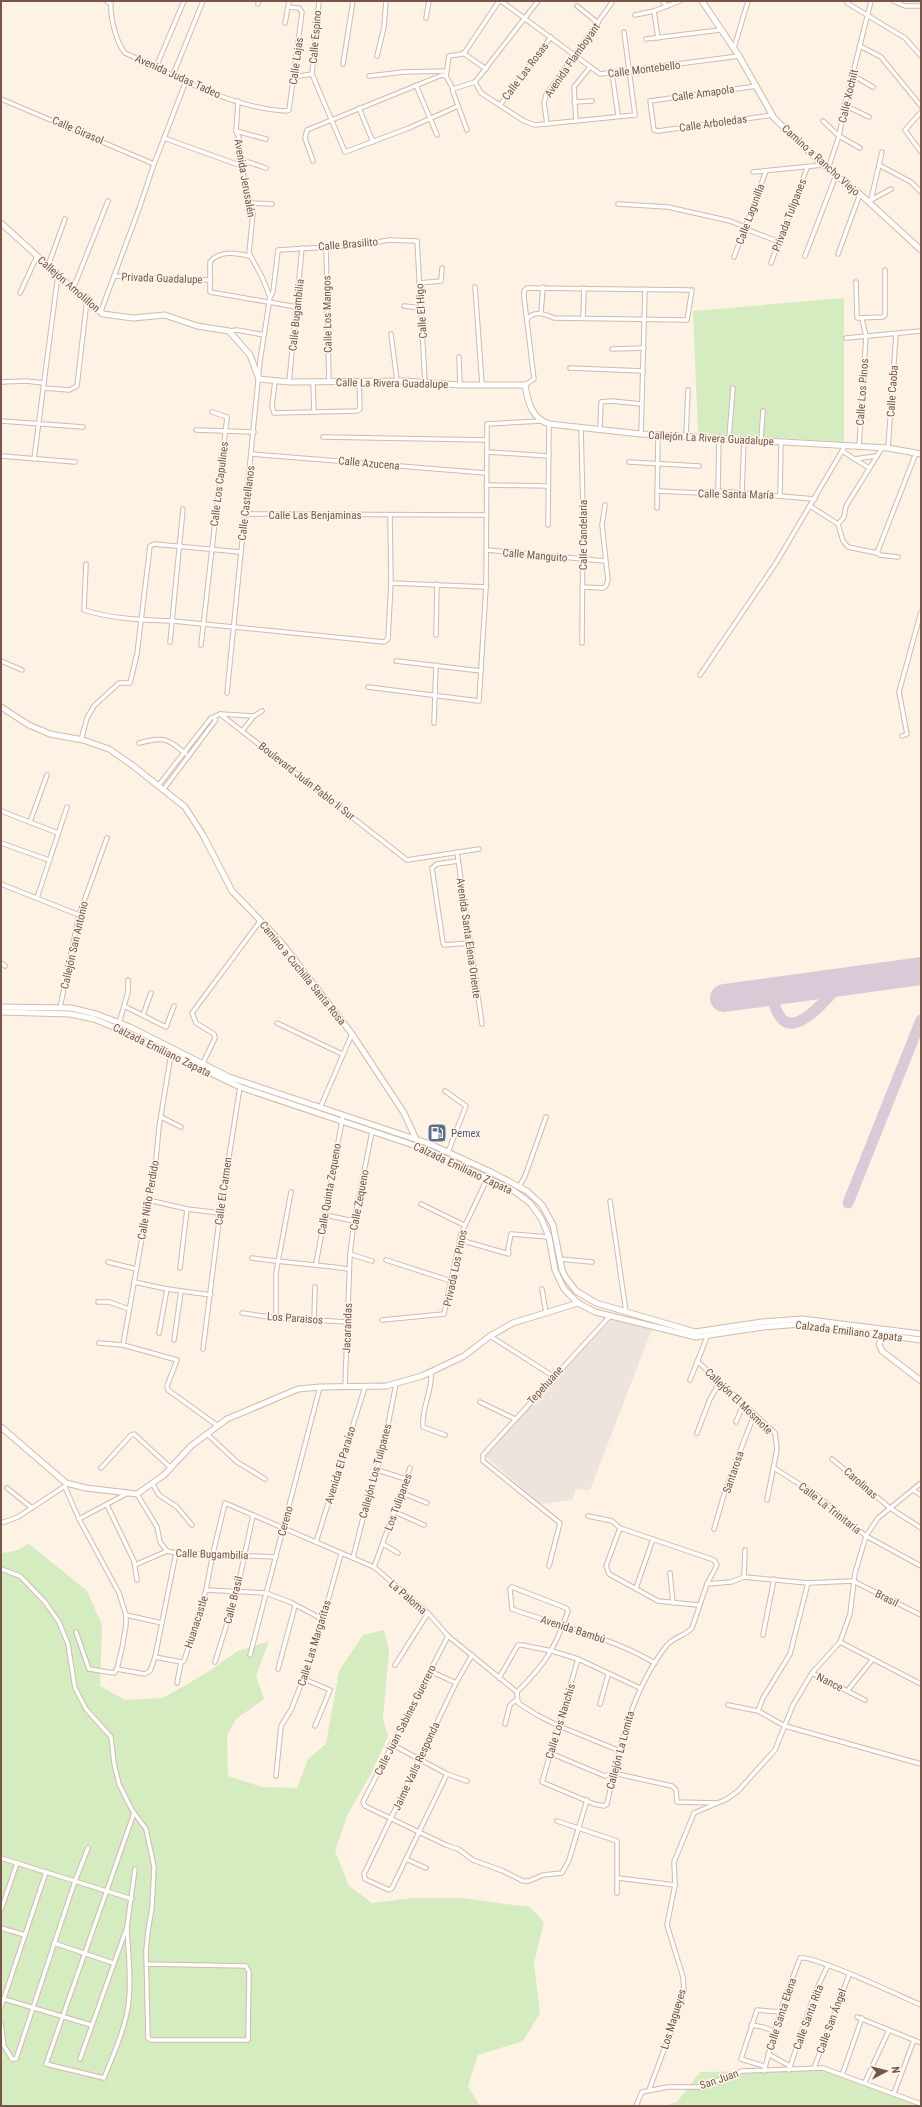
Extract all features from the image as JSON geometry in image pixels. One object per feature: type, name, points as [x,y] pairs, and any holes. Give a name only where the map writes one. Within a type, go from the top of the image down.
[{"type":"street","name":"Avenida Judas Tadeo","points":[[106,1],[111,2],[110,11],[122,48],[126,53],[186,81],[238,101],[267,110],[286,112]]},
{"type":"street","points":[[156,67],[184,1]]},
{"type":"street","points":[[173,75],[203,1]]},
{"type":"street","points":[[285,24],[289,1]]},
{"type":"street","name":"Calle Espino","points":[[312,74],[318,1]]},
{"type":"street","points":[[343,64],[353,1]]},
{"type":"street","points":[[376,56],[384,27],[386,1]]},
{"type":"street","points":[[426,18],[429,1]]},
{"type":"street","points":[[463,54],[499,1]]},
{"type":"street","name":"Calle Montebello","points":[[499,1],[551,37],[600,74],[739,56]]},
{"type":"street","points":[[453,91],[475,82],[538,1]]},
{"type":"street","name":"Avenida Flamboyant","points":[[547,124],[544,98],[613,1]]},
{"type":"street","points":[[662,1],[667,6]]},
{"type":"street","points":[[635,15],[654,11],[680,1]]},
{"type":"street","name":"Camino a Rancho Viejo","points":[[702,1],[720,30],[739,56],[773,115],[823,165],[871,202],[921,250]]},
{"type":"street","points":[[734,48],[748,1]]},
{"type":"street","name":"Calle Xochilt","points":[[828,169],[839,136],[844,105],[867,22],[871,1]]},
{"type":"street","points":[[893,1],[905,6],[921,6]]},
{"type":"street","points":[[847,3],[906,38],[921,56]]},
{"type":"street","points":[[577,6],[598,23]]},
{"type":"street","name":"Calle Lajas","points":[[286,112],[289,110],[302,10],[288,7]]},
{"type":"street","points":[[654,11],[658,38]]},
{"type":"street","points":[[646,39],[720,30]]},
{"type":"street","points":[[475,82],[481,93],[524,122],[535,125],[635,115],[624,32]]},
{"type":"street","name":"Calle Las Rosas","points":[[500,105],[551,37]]},
{"type":"street","points":[[860,46],[881,57],[921,106]]},
{"type":"street","points":[[467,130],[446,76],[449,56],[463,54],[486,69]]},
{"type":"street","points":[[576,121],[574,87],[590,67]]},
{"type":"street","points":[[369,76],[404,72],[447,71]]},
{"type":"street","points":[[612,72],[618,116]]},
{"type":"street","points":[[294,77],[312,74],[345,152],[373,142],[458,106]]},
{"type":"street","points":[[314,161],[305,133],[331,118],[442,74],[446,76]]},
{"type":"street","points":[[852,75],[873,87]]},
{"type":"street","points":[[101,312],[154,164],[186,81]]},
{"type":"street","points":[[416,85],[437,135]]},
{"type":"street","name":"Calle Amapola","points":[[654,130],[650,101],[757,86]]},
{"type":"street","name":"Calle Girasol","points":[[1,99],[154,164]]},
{"type":"street","name":"Avenida Jerusalén","points":[[238,101],[236,131],[239,138],[253,221],[249,256]]},
{"type":"street","points":[[574,102],[592,101]]},
{"type":"street","points":[[844,105],[869,116]]},
{"type":"street","points":[[359,108],[373,142]]},
{"type":"street","points":[[921,112],[905,130],[921,152]]},
{"type":"street","name":"Calle Arboledas","points":[[654,130],[773,115]]},
{"type":"street","points":[[823,121],[839,136],[860,148]]},
{"type":"street","points":[[236,131],[266,139]]},
{"type":"street","points":[[164,138],[236,164],[242,162],[266,168]]},
{"type":"street","points":[[871,202],[882,152]]},
{"type":"street","points":[[753,172],[807,168],[823,165]]},
{"type":"street","points":[[879,165],[910,182],[921,191]]},
{"type":"street","name":"Privada Tulipanes","points":[[771,263],[807,168]]},
{"type":"street","name":"Calle Lagunilla","points":[[734,257],[766,171]]},
{"type":"street","points":[[805,256],[836,175]]},
{"type":"street","points":[[871,202],[891,189]]},
{"type":"street","points":[[838,254],[860,194]]},
{"type":"street","points":[[73,289],[108,201]]},
{"type":"street","points":[[251,203],[272,204]]},
{"type":"street","points":[[618,204],[668,207],[730,221],[780,242]]},
{"type":"street","points":[[48,266],[65,219]]},
{"type":"street","name":"Callejón Amolillon","points":[[1,223],[58,276],[101,312],[107,315],[133,318],[165,315],[197,326],[229,331]]},
{"type":"street","name":"Calle Brasilito","points":[[270,297],[273,292],[278,250],[361,245],[389,240],[417,241]]},
{"type":"street","name":"Calle El Higo","points":[[417,241],[425,382]]},
{"type":"street","name":"Calle Los Mangos","points":[[326,246],[329,382]]},
{"type":"street","name":"Calle Bugambilia","points":[[289,382],[302,248]]},
{"type":"street","points":[[252,454],[264,335],[269,303],[270,297],[262,277],[249,256],[229,253],[215,256],[210,262],[210,293],[269,303],[297,307]]},
{"type":"street","points":[[20,293],[37,256]]},
{"type":"street","points":[[419,283],[441,281],[442,268]]},
{"type":"street","points":[[862,319],[883,317],[885,315],[885,270]]},
{"type":"street","points":[[34,459],[58,276]]},
{"type":"street","name":"Privada Guadalupe","points":[[114,276],[210,280]]},
{"type":"street","name":"Calle Los Pinos","points":[[856,282],[856,315],[857,318],[862,319],[866,336],[859,447]]},
{"type":"street","points":[[475,287],[482,384]]},
{"type":"street","points":[[541,313],[543,287]]},
{"type":"street","points":[[525,385],[534,380],[527,319],[524,291],[527,288],[691,290],[687,320],[645,318],[554,318],[541,313],[530,316],[527,319]]},
{"type":"street","points":[[582,318],[584,288]]},
{"type":"street","points":[[634,289],[644,291],[646,300]]},
{"type":"street","points":[[641,434],[646,300],[645,289]]},
{"type":"street","points":[[43,388],[69,390],[77,386],[87,300]]},
{"type":"street","points":[[404,306],[422,308]]},
{"type":"street","points":[[229,331],[237,330],[264,335]]},
{"type":"street","points":[[229,331],[250,355],[259,379]]},
{"type":"street","points":[[846,338],[921,331]]},
{"type":"street","points":[[391,334],[397,381]]},
{"type":"street","name":"Calle Caoba","points":[[888,448],[896,334]]},
{"type":"street","points":[[612,349],[644,348]]},
{"type":"street","points":[[459,357],[460,385]]},
{"type":"street","points":[[570,368],[643,372]]},
{"type":"street","name":"Calle La Rivera Guadalupe","points":[[259,379],[289,382],[397,381],[460,385],[525,385]]},
{"type":"street","points":[[1,382],[26,381],[44,383]]},
{"type":"street","points":[[275,381],[272,406],[274,413],[357,411],[360,409],[359,381]]},
{"type":"street","points":[[313,382],[314,412]]},
{"type":"street","name":"Callejón La Rivera Guadalupe","points":[[525,385],[528,402],[533,414],[549,424],[641,434],[686,435],[761,440],[843,449],[859,447],[888,448],[918,453]]},
{"type":"street","points":[[729,438],[733,388]]},
{"type":"street","points":[[686,435],[688,390]]},
{"type":"street","points":[[600,429],[601,402],[611,400],[642,404]]},
{"type":"street","points":[[761,440],[763,411]]},
{"type":"street","name":"Calle Los Capulines","points":[[201,645],[227,417],[212,412]]},
{"type":"street","points":[[1,421],[83,427]]},
{"type":"street","points":[[368,687],[479,701],[486,587],[487,424],[542,421]]},
{"type":"street","points":[[548,525],[549,424]]},
{"type":"street","name":"Calle Candelaria","points":[[581,427],[583,559],[582,643]]},
{"type":"street","points":[[196,430],[254,432]]},
{"type":"street","points":[[657,508],[658,434]]},
{"type":"street","points":[[323,437],[487,440]]},
{"type":"street","points":[[718,491],[719,437]]},
{"type":"street","points":[[742,493],[744,439]]},
{"type":"street","points":[[780,495],[781,442]]},
{"type":"street","points":[[838,524],[844,517],[846,506],[882,448]]},
{"type":"street","points":[[700,675],[776,563],[843,449],[854,459],[869,468]]},
{"type":"street","points":[[487,452],[548,456]]},
{"type":"street","points":[[877,552],[918,453]]},
{"type":"street","name":"Calle Azucena","points":[[252,454],[486,473]]},
{"type":"street","name":"Calle Castellanos","points":[[227,693],[232,627],[252,454]]},
{"type":"street","points":[[1,456],[75,462]]},
{"type":"street","points":[[854,459],[877,456]]},
{"type":"street","points":[[629,462],[657,465],[699,466]]},
{"type":"street","points":[[486,485],[548,486]]},
{"type":"street","name":"Calle Santa María","points":[[657,491],[701,493],[718,491],[815,498]]},
{"type":"street","points":[[582,587],[603,588],[606,586],[608,580],[602,524],[605,505]]},
{"type":"street","points":[[810,506],[838,524],[843,541],[848,547],[877,552],[880,555],[898,556]]},
{"type":"street","points":[[170,642],[183,509]]},
{"type":"street","name":"Calle Las Benjaminas","points":[[245,514],[486,515]]},
{"type":"street","points":[[86,564],[84,610],[95,613],[140,620],[173,621],[384,642],[388,639],[391,583],[390,515]]},
{"type":"street","points":[[81,740],[87,718],[94,706],[119,682],[130,683],[133,678],[150,546],[152,544],[211,551],[240,552]]},
{"type":"street","name":"Calle Manguito","points":[[487,550],[606,561]]},
{"type":"street","points":[[391,583],[486,587]]},
{"type":"street","points":[[436,635],[437,584]]},
{"type":"street","points":[[902,736],[906,734],[899,692],[921,612]]},
{"type":"street","points":[[1,661],[22,670]]},
{"type":"street","points":[[396,661],[481,671]]},
{"type":"street","points":[[434,723],[436,665]]},
{"type":"street","name":"Camino a Cuchilla Santa Rosa","points":[[1,707],[29,725],[50,734],[81,740],[108,749],[185,807],[232,891],[281,942],[352,1034],[404,1113],[416,1139]]},
{"type":"street","points":[[242,731],[254,716],[262,711]]},
{"type":"street","points":[[158,786],[211,718],[220,714],[254,716]]},
{"type":"street","name":"Boulevard Juán Pablo Ii Sur","points":[[220,714],[407,860],[479,849]]},
{"type":"street","points":[[164,790],[190,757],[215,721],[215,717]]},
{"type":"street","points":[[139,742],[166,738],[190,757]]},
{"type":"street","points":[[30,822],[47,775]]},
{"type":"street","points":[[37,898],[67,807]]},
{"type":"street","points":[[1,811],[58,833]]},
{"type":"street","name":"Callejón San Antonio","points":[[60,1008],[79,915],[107,838]]},
{"type":"street","points":[[1,843],[49,860]]},
{"type":"street","name":"Avenida Santa Elena Oriente","points":[[457,852],[482,1024]]},
{"type":"street","points":[[458,861],[437,864],[432,868],[440,928],[444,945],[470,942]]},
{"type":"street","points":[[1,884],[79,915]]},
{"type":"street","points":[[203,1063],[215,1038],[214,1034],[196,1023],[192,1013],[261,920]]},
{"type":"street","points":[[1,963],[6,966]]},
{"type":"street","points":[[119,1023],[124,1006],[128,980]]},
{"type":"street","points":[[143,1015],[151,993]]},
{"type":"street","points":[[124,1006],[166,1027],[174,1006]]},
{"type":"street","name":"Calzada Emiliano Zapata","points":[[1,1007],[82,1010],[119,1023],[242,1082],[320,1108],[372,1132],[428,1150],[514,1191],[530,1203],[541,1218],[549,1237],[555,1270],[564,1289],[570,1297],[578,1303],[595,1312],[696,1337],[707,1337],[763,1327],[802,1324],[882,1336],[921,1340]]},
{"type":"street","name":"Calzada Emiliano Zapata","points":[[1,1012],[81,1016],[116,1028],[240,1087],[416,1139],[448,1152],[534,1196],[548,1215],[557,1238],[559,1259],[566,1278],[576,1291],[596,1303],[626,1313],[696,1332],[762,1322],[802,1319],[921,1334]]},
{"type":"street","points":[[277,1023],[342,1054]]},
{"type":"street","points":[[320,1108],[342,1054],[352,1034]]},
{"type":"street","name":"Calle Niño Perdido","points":[[123,1345],[171,1054]]},
{"type":"street","name":"Calle El Carmen","points":[[203,1349],[211,1295],[220,1213],[240,1087]]},
{"type":"street","points":[[445,1091],[466,1106],[448,1152]]},
{"type":"street","points":[[160,1117],[182,1127]]},
{"type":"street","points":[[519,1187],[525,1176],[546,1117]]},
{"type":"street","name":"Calle Quinta Zequeno","points":[[316,1264],[342,1118]]},
{"type":"street","name":"Calle Zequeno","points":[[348,1269],[354,1221],[372,1132]]},
{"type":"street","name":"Privada Los Pinos","points":[[382,1320],[444,1314],[464,1225],[487,1179]]},
{"type":"street","points":[[276,1318],[278,1262],[290,1192]]},
{"type":"street","points":[[148,1200],[187,1209],[220,1213]]},
{"type":"street","points":[[610,1200],[626,1313]]},
{"type":"street","points":[[421,1204],[464,1225]]},
{"type":"street","points":[[180,1268],[187,1209]]},
{"type":"street","points":[[325,1215],[354,1221]]},
{"type":"street","points":[[460,1240],[509,1254],[508,1249],[511,1234],[549,1237]]},
{"type":"street","points":[[350,1254],[372,1260]]},
{"type":"street","points":[[252,1258],[278,1262],[316,1264],[348,1269]]},
{"type":"street","points":[[559,1259],[592,1262]]},
{"type":"street","points":[[386,1260],[451,1281]]},
{"type":"street","points":[[108,1262],[136,1269]]},
{"type":"street","name":"Jacarandas","points":[[345,1387],[348,1322],[348,1269]]},
{"type":"street","points":[[134,1282],[167,1289],[211,1295]]},
{"type":"street","points":[[314,1320],[315,1287]]},
{"type":"street","points":[[159,1333],[167,1289]]},
{"type":"street","points":[[542,1289],[546,1313]]},
{"type":"street","points":[[174,1340],[181,1291]]},
{"type":"street","points":[[570,1297],[572,1292],[576,1291]]},
{"type":"street","points":[[98,1302],[109,1302],[129,1309]]},
{"type":"street","points":[[1,1523],[18,1517],[65,1485],[126,1494],[137,1494],[171,1468],[191,1446],[227,1419],[298,1389],[320,1386],[365,1387],[396,1384],[431,1372],[464,1356],[490,1336],[513,1323],[578,1303]]},
{"type":"street","name":"Los Paraisos","points":[[242,1313],[276,1318],[348,1322]]},
{"type":"street","name":"Tepehuane","points":[[549,1566],[560,1523],[483,1461],[483,1455],[553,1376],[610,1316]]},
{"type":"street","points":[[886,1330],[882,1336],[880,1344],[882,1351],[921,1381]]},
{"type":"street","points":[[490,1336],[553,1376]]},
{"type":"street","points":[[690,1380],[707,1337]]},
{"type":"street","points":[[99,1343],[123,1345],[177,1360],[167,1386],[168,1390],[218,1426]]},
{"type":"street","name":"Callejón El Mosmote","points":[[697,1362],[775,1433],[777,1450],[774,1468]]},
{"type":"street","points":[[431,1372],[431,1384],[426,1399],[423,1427],[445,1435]]},
{"type":"street","points":[[697,1433],[710,1399],[720,1382]]},
{"type":"street","name":"Callejón Los Tulipanes","points":[[353,1558],[384,1445],[396,1384]]},
{"type":"street","name":"Cereno","points":[[250,1655],[320,1386]]},
{"type":"street","name":"Avenida El Paraíso","points":[[316,1542],[365,1387]]},
{"type":"street","points":[[480,1402],[515,1419]]},
{"type":"street","points":[[736,1422],[744,1405]]},
{"type":"street","name":"Santarosa","points":[[714,1529],[726,1488],[754,1415]]},
{"type":"street","points":[[1,1427],[65,1485],[79,1519],[119,1593],[126,1615],[126,1625],[117,1669]]},
{"type":"street","points":[[101,1468],[131,1435],[134,1434],[171,1468]]},
{"type":"street","points":[[207,1434],[237,1462],[265,1479]]},
{"type":"street","name":"Carolinas","points":[[832,1459],[890,1508],[921,1528]]},
{"type":"street","name":"Los Tulipanes","points":[[374,1567],[410,1468]]},
{"type":"street","points":[[767,1500],[774,1468]]},
{"type":"street","name":"Calle La Trinitaria","points":[[774,1468],[815,1494],[828,1507],[866,1536],[921,1566]]},
{"type":"street","points":[[377,1470],[406,1479]]},
{"type":"street","points":[[152,1483],[159,1495],[177,1507],[192,1525]]},
{"type":"street","points":[[921,1483],[878,1518],[866,1536],[854,1581],[850,1614],[840,1642],[921,1684]]},
{"type":"street","points":[[7,1488],[32,1508]]},
{"type":"street","points":[[913,1490],[921,1495]]},
{"type":"street","points":[[402,1493],[427,1504]]},
{"type":"street","points":[[79,1519],[126,1494]]},
{"type":"street","name":"Calle Bugambilia","points":[[137,1494],[157,1527],[160,1542],[167,1551],[176,1553],[213,1553],[276,1557]]},
{"type":"street","name":"La Paloma","points":[[225,1503],[374,1567],[428,1613],[448,1636],[517,1692]]},
{"type":"street","name":"Huanacastle","points":[[155,1657],[181,1662],[184,1661],[206,1590],[225,1503]]},
{"type":"street","points":[[107,1505],[135,1565],[137,1580]]},
{"type":"street","points":[[395,1512],[424,1525]]},
{"type":"street","name":"Calle Brasil","points":[[215,1662],[237,1591],[253,1515]]},
{"type":"street","points":[[588,1516],[612,1521],[620,1528],[653,1540],[636,1588]]},
{"type":"street","points":[[620,1528],[606,1566],[609,1574],[658,1601],[698,1605]]},
{"type":"street","name":"Callejón La Lomita","points":[[542,1782],[594,1804],[606,1805],[627,1720],[640,1688],[668,1644],[687,1634],[692,1628],[698,1605],[706,1584],[717,1565],[716,1562],[653,1540]]},
{"type":"street","points":[[383,1544],[398,1553]]},
{"type":"street","points":[[744,1577],[745,1550]]},
{"type":"street","points":[[135,1565],[167,1551]]},
{"type":"street","points":[[76,1632],[89,1669],[111,1673],[117,1669],[148,1674],[155,1657],[176,1553]]},
{"type":"street","name":"Calle Las Margaritas","points":[[276,1776],[281,1726],[291,1710],[304,1680],[313,1654],[341,1554]]},
{"type":"street","points":[[1,1569],[20,1576],[45,1602],[63,1630],[68,1644],[75,1688],[86,1709],[111,1737],[117,1779],[134,1813],[146,1829],[154,1861],[153,1900],[148,1931],[147,1964],[148,2038],[151,2040],[248,2040],[249,1972],[246,1966],[147,1964]]},
{"type":"street","points":[[670,1573],[673,1603]]},
{"type":"street","points":[[706,1584],[731,1582],[744,1577],[808,1583],[854,1581]]},
{"type":"street","points":[[763,1635],[774,1580]]},
{"type":"street","name":"Brasil","points":[[854,1581],[921,1615]]},
{"type":"street","points":[[758,1711],[770,1687],[790,1654],[808,1583]]},
{"type":"street","name":"Avenida Bambú","points":[[562,1627],[568,1611],[566,1608],[512,1586],[510,1589],[512,1609],[562,1627],[593,1634],[655,1663]]},
{"type":"street","points":[[206,1590],[266,1593],[290,1602],[322,1619]]},
{"type":"street","points":[[278,1669],[295,1606]]},
{"type":"street","points":[[395,1665],[428,1613]]},
{"type":"street","points":[[126,1615],[162,1623]]},
{"type":"street","points":[[505,1724],[510,1705],[516,1699],[517,1692],[537,1672],[552,1651],[562,1627]]},
{"type":"street","name":"Calle Juan Sabines Guerrero","points":[[391,1819],[363,1804],[391,1744],[448,1636]]},
{"type":"street","name":"Los Magueyes","points":[[649,2090],[676,2018],[684,1991],[683,1977],[667,1925],[675,1885],[675,1856],[694,1813],[719,1803],[738,1791],[775,1750],[793,1705],[812,1673],[840,1642]]},
{"type":"street","points":[[499,1678],[520,1645],[552,1651],[578,1659],[640,1688]]},
{"type":"street","name":"Jaime Valls Responda","points":[[406,1859],[390,1890],[364,1877],[364,1874],[419,1759],[456,1683],[472,1655]]},
{"type":"street","name":"Calle Los Nanchis","points":[[542,1782],[578,1659]]},
{"type":"street","points":[[848,1690],[873,1659]]},
{"type":"street","points":[[177,1683],[181,1662]]},
{"type":"street","points":[[430,1671],[456,1683]]},
{"type":"street","name":"Nance","points":[[812,1673],[865,1700]]},
{"type":"street","points":[[600,1704],[608,1674]]},
{"type":"street","points":[[304,1680],[330,1690],[316,1726]]},
{"type":"street","points":[[516,1699],[518,1703],[558,1726],[620,1751]]},
{"type":"street","points":[[728,1705],[758,1711],[784,1726],[921,1764]]},
{"type":"street","points":[[391,1744],[447,1774],[467,1781]]},
{"type":"street","points":[[550,1753],[605,1776],[613,1773],[672,1786],[676,1790],[677,1802],[719,1803]]},
{"type":"street","points":[[426,1868],[406,1859],[447,1774]]},
{"type":"street","points":[[391,1819],[458,1849],[473,1860],[503,1871],[523,1882],[543,1875],[562,1873],[569,1860],[587,1800]]},
{"type":"street","points":[[127,1927],[130,1985],[128,2007],[123,2026],[104,2078],[46,2064],[61,2016],[134,1813]]},
{"type":"street","points":[[557,1821],[579,1830],[617,1841],[617,1893]]},
{"type":"street","points":[[1,2024],[6,2051],[12,2059],[16,2059],[75,1881],[88,1848]]},
{"type":"street","points":[[1,1858],[132,1899]]},
{"type":"street","points":[[1,1910],[17,1863]]},
{"type":"street","points":[[80,2059],[112,1963],[127,1927],[135,1869]]},
{"type":"street","points":[[1,2007],[46,1872]]},
{"type":"street","points":[[618,1878],[675,1885]]},
{"type":"street","points":[[1,1928],[25,1935]]},
{"type":"street","points":[[54,1943],[112,1963]]},
{"type":"street","name":"Calle Santa Elena","points":[[764,2071],[764,2066],[776,2032],[781,2012],[800,1958],[808,1958],[828,1964]]},
{"type":"street","points":[[828,1964],[849,1975],[921,2005]]},
{"type":"street","name":"Calle Santa Rita","points":[[790,2068],[814,1995],[828,1964]]},
{"type":"street","name":"Calle San Ángel","points":[[814,2068],[849,1975]]},
{"type":"street","points":[[4,1999],[91,2025]]},
{"type":"street","points":[[764,2066],[741,2059],[751,2025],[757,2010],[781,2012]]},
{"type":"street","points":[[857,2016],[921,2043]]},
{"type":"street","points":[[842,2074],[862,2018]]},
{"type":"street","points":[[751,2025],[776,2032]]},
{"type":"street","points":[[866,2082],[889,2030]]},
{"type":"street","points":[[894,2093],[914,2040]]},
{"type":"street","points":[[768,2054],[790,2068]]},
{"type":"street","name":"San Juan","points":[[649,2090],[668,2087],[698,2087],[735,2072],[790,2068],[827,2068],[921,2104]]},
{"type":"street","points":[[636,2106],[642,2092],[649,2090]]},
{"type":"shaded area","points":[[612,1319],[652,1329],[590,1490],[576,1489],[572,1500],[541,1504],[485,1456],[554,1378]]},
{"type":"green space","points":[[844,298],[844,442],[698,433],[693,311]]},
{"type":"green space","points":[[29,1544],[87,1591],[102,1625],[100,1686],[125,1700],[163,1698],[208,1672],[236,1652],[269,1641],[256,1676],[264,1699],[236,1719],[227,1735],[228,1776],[262,1787],[297,1788],[308,1759],[326,1744],[339,1671],[363,1635],[384,1630],[389,1651],[383,1719],[388,1736],[371,1774],[348,1814],[335,1851],[349,1886],[372,1903],[414,1898],[461,1898],[530,1907],[544,1922],[534,1963],[540,2013],[523,2041],[478,2055],[468,2086],[480,2106],[1,2106],[1,1553],[15,1551]]},
{"type":"green space","points":[[822,2070],[921,2106],[665,2106],[677,2102],[700,2072]]},
{"type":"taxiway","points":[[772,992],[777,1011],[784,1021],[793,1023],[802,1020],[813,1012],[842,982]]},
{"type":"taxiway","points":[[848,1203],[921,1020]]},
{"type":"runway","points":[[724,998],[921,971]]},
{"type":"place","name":"Pemex","points":[[437,1133]]}]
